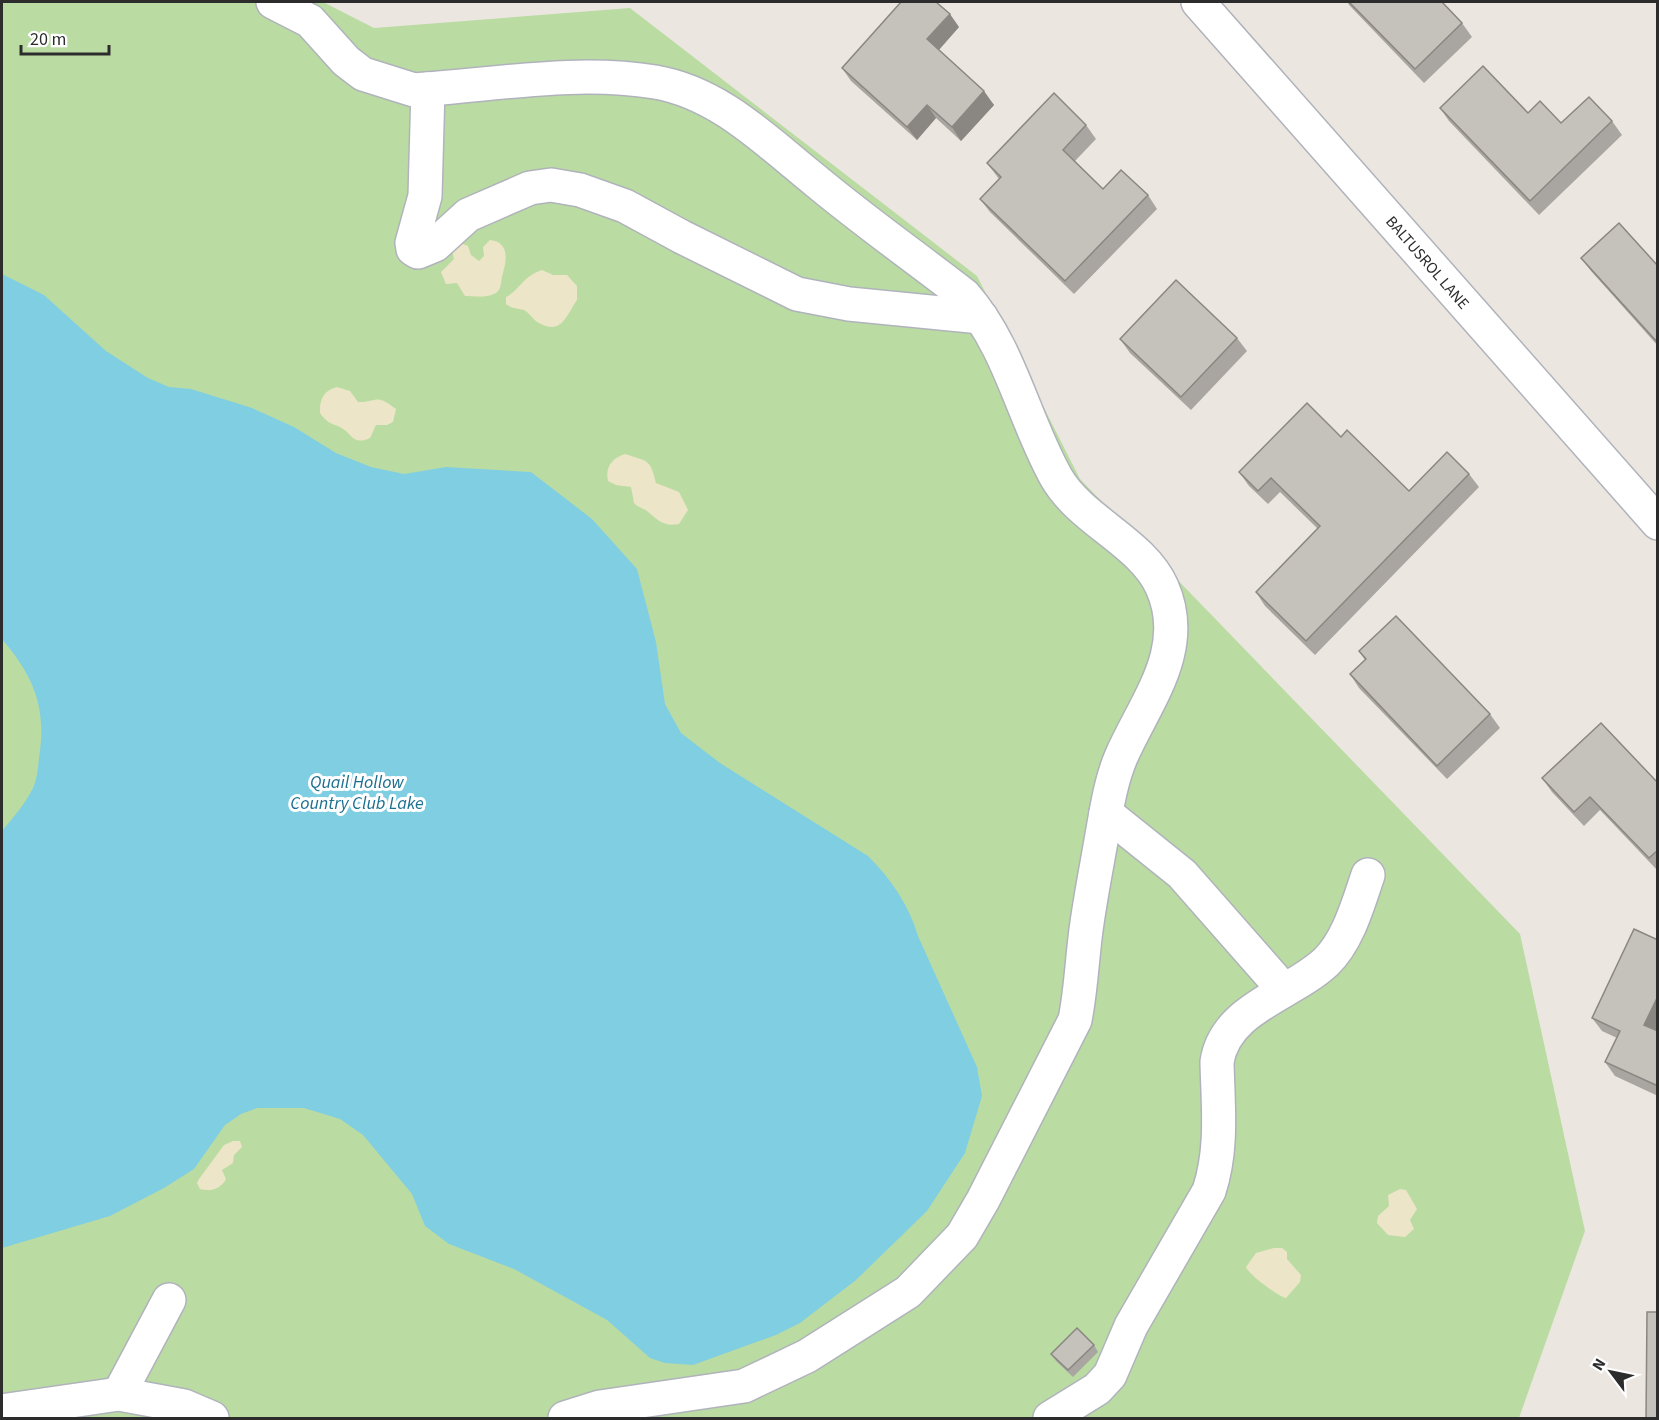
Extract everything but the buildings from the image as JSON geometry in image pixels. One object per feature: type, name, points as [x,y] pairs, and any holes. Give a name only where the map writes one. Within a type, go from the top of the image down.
[{"type":"street","points":[[273,2],[310,21],[346,61],[363,74],[405,88],[428,89],[586,75],[657,82],[692,93],[745,122],[816,181],[964,295],[981,317],[1003,355],[1063,490],[1144,562],[1161,586],[1172,614],[1170,650],[1157,690],[1121,757],[1106,813],[1086,931],[1081,990],[1075,1020],[983,1200],[962,1236],[908,1293],[807,1356],[744,1386],[600,1407],[565,1419]]},
{"type":"street","name":"BALTUSROL LANE","points":[[1198,2],[1658,523]]},
{"type":"street","points":[[428,89],[425,196],[412,243],[413,249],[418,252],[435,245],[468,215],[530,188],[551,185],[580,190],[626,206],[682,237],[797,294],[849,304],[981,317]]},
{"type":"street","points":[[1106,813],[1182,874],[1284,990]]},
{"type":"street","points":[[1050,1419],[1097,1389],[1110,1375],[1136,1317],[1197,1214],[1217,1167],[1219,1051],[1237,1023],[1284,990],[1311,975],[1338,947],[1368,875]]},
{"type":"street","points":[[119,1394],[169,1300]]},
{"type":"street","points":[[2,1411],[119,1394],[184,1406],[213,1419]]},
{"type":"green space","points":[[2,2],[323,2],[374,28],[630,8],[977,276],[1080,479],[1520,934],[1585,1231],[1519,1418],[2,1418]]},
{"type":"sand","points":[[490,240],[501,244],[506,257],[500,288],[497,292],[487,296],[465,296],[457,283],[446,284],[441,272],[454,259],[452,251],[458,242],[468,246],[471,255],[479,261],[484,256],[483,247]]},
{"type":"sand","points":[[542,270],[553,275],[567,275],[577,286],[577,300],[563,322],[553,327],[539,323],[524,310],[512,308],[506,304],[506,297],[530,276]]},
{"type":"sand","points":[[337,387],[350,391],[358,402],[380,400],[389,404],[396,409],[393,422],[387,425],[376,425],[370,438],[356,440],[326,420],[320,413],[323,396]]},
{"type":"sand","points":[[625,454],[647,462],[652,469],[656,483],[679,492],[688,510],[679,524],[661,522],[634,503],[631,487],[616,485],[608,481],[610,464]]},
{"type":"sand","points":[[240,1141],[242,1147],[234,1155],[233,1163],[222,1170],[226,1179],[224,1182],[215,1189],[200,1189],[197,1183],[199,1179],[224,1145]]},
{"type":"sand","points":[[1400,1189],[1406,1190],[1417,1209],[1410,1220],[1414,1229],[1405,1237],[1388,1235],[1377,1223],[1378,1216],[1389,1206],[1388,1195]]},
{"type":"sand","points":[[1282,1248],[1287,1252],[1287,1259],[1301,1275],[1300,1282],[1286,1298],[1264,1285],[1246,1267],[1256,1253]]},
{"type":"water","name":"Quail Hollow Country Club Lake","points":[[2,274],[44,295],[106,351],[148,378],[169,387],[191,389],[252,408],[294,427],[336,453],[371,467],[404,474],[446,467],[531,472],[592,519],[637,569],[656,642],[665,704],[681,733],[720,763],[868,856],[892,883],[910,914],[977,1067],[982,1096],[965,1153],[927,1211],[856,1280],[800,1323],[776,1335],[693,1365],[665,1363],[650,1358],[607,1320],[514,1269],[449,1244],[425,1226],[412,1194],[363,1135],[340,1119],[304,1108],[257,1108],[241,1114],[225,1125],[194,1169],[164,1188],[110,1216],[2,1248],[2,831],[22,806],[34,786],[41,724],[36,694],[30,680],[2,639]]}]
